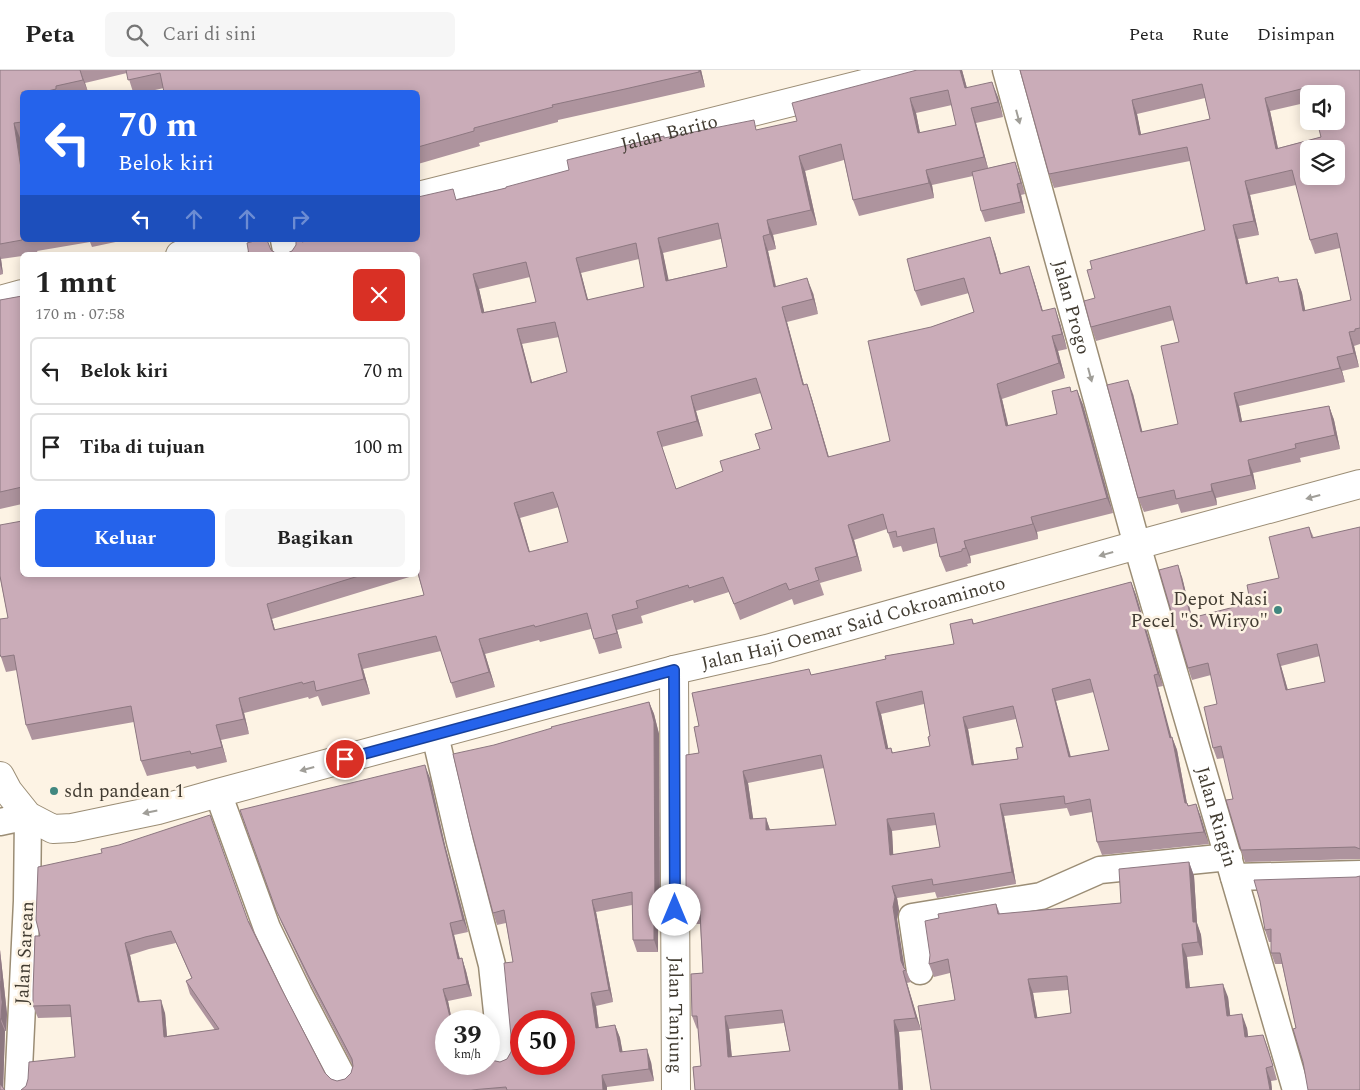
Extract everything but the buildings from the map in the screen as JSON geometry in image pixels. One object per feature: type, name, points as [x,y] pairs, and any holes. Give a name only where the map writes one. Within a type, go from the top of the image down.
[{"type":"main road","name":"Jalan Barito","points":[[420,195],[919,70]]},
{"type":"main road","points":[[192,252],[232,242]]},
{"type":"main road","points":[[0,300],[20,295]]},
{"type":"main road","name":"Jalan Haji Oemar Said Cokroaminoto","points":[[28,816],[53,829],[72,828],[158,810],[674,670],[767,648],[1360,484]]},
{"type":"main road","name":"Jalan Tanjung","points":[[674,670],[676,1090]]},
{"type":"main road","points":[[0,776],[8,791],[28,816]]},
{"type":"street","name":"Jalan Progo","points":[[1006,70],[1137,545]]},
{"type":"street","name":"Jalan Ringin","points":[[1137,545],[1296,1090]]},
{"type":"street","points":[[435,735],[492,965],[502,1059]]},
{"type":"street","points":[[218,793],[267,928],[343,1078]]},
{"type":"street","points":[[0,822],[28,816]]},
{"type":"street","name":"Jalan Sarean","points":[[18,1090],[28,901],[28,816]]},
{"type":"street","points":[[920,971],[912,917],[1041,896],[1100,870],[1231,867],[1360,874]]},
{"type":"place","name":"Depot Nasi Pecel \"S. Wiryo\"","points":[[1278,610]]},
{"type":"place","name":"sdn pandean 1","points":[[54,791]]},
{"type":"route","points":[[345,759],[674,670],[675,910]]}]
